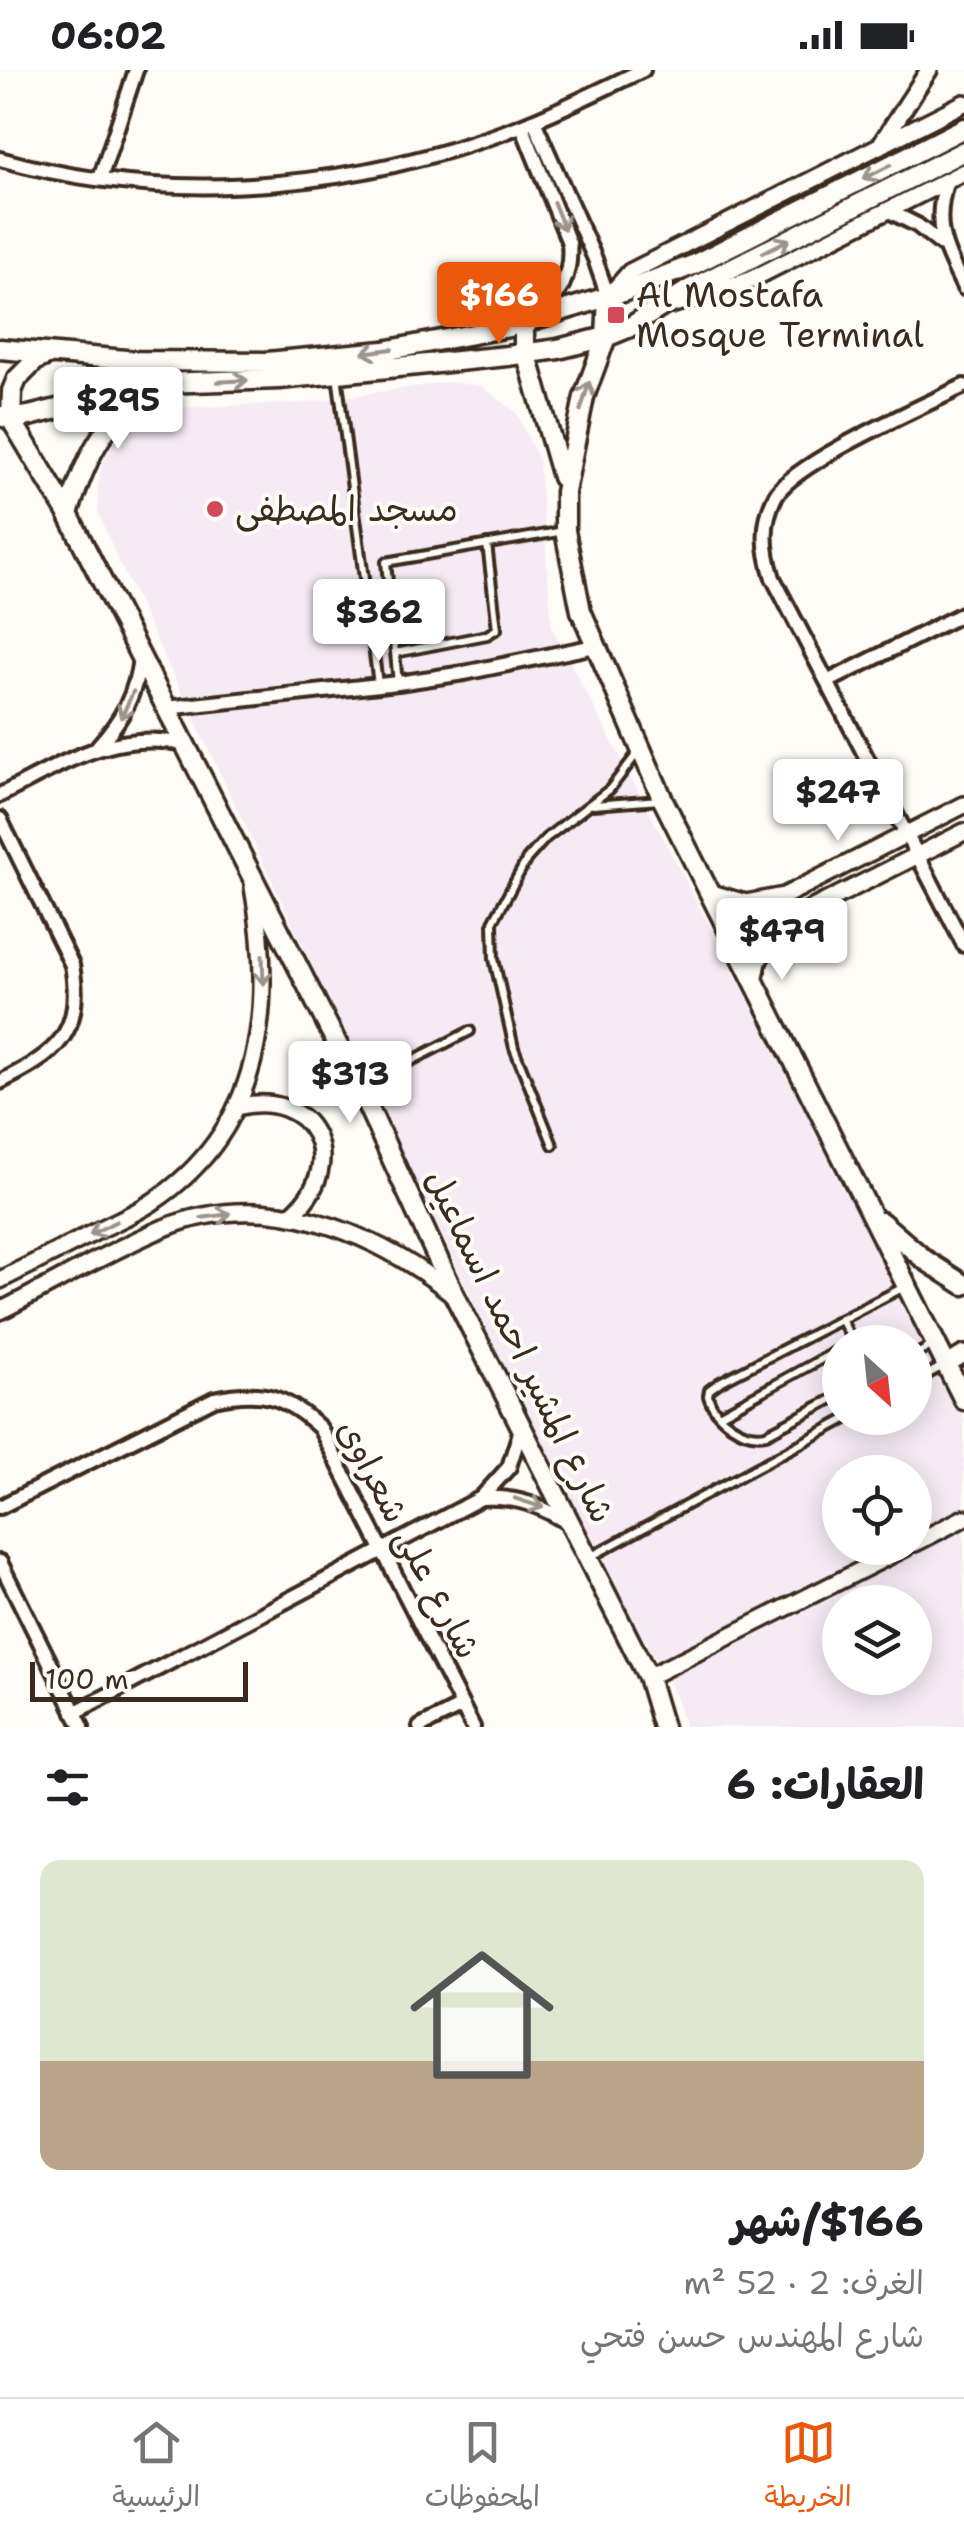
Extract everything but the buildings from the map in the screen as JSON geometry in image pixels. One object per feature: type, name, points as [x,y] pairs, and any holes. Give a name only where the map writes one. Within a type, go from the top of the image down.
[{"type":"main road","points":[[658,308],[649,308],[640,295],[642,287],[964,128]]},
{"type":"main road","points":[[50,354],[36,360],[17,379],[5,417],[162,383],[336,373],[527,353],[606,337],[964,151]]},
{"type":"main road","points":[[0,349],[137,361],[266,362],[384,351],[530,320],[652,282]]},
{"type":"main road","points":[[608,297],[606,337],[584,396],[566,492],[565,531],[572,574],[595,646],[708,892],[964,1400]]},
{"type":"main road","points":[[530,320],[523,336],[566,492]]},
{"type":"main road","points":[[469,358],[476,346],[470,335]]},
{"type":"main road","points":[[68,514],[82,469],[106,427],[162,383]]},
{"type":"main road","name":"شارع المشير احمد اسماعيل","points":[[5,417],[68,514],[359,1087],[455,1296],[648,1677],[663,1727]]},
{"type":"main road","points":[[872,1214],[925,1260],[964,1285]]},
{"type":"street","points":[[100,179],[136,70]]},
{"type":"street","points":[[0,159],[100,179],[207,186],[334,176],[432,156],[528,123],[643,70]]},
{"type":"street","points":[[880,145],[930,70]]},
{"type":"street","points":[[528,123],[595,259],[608,297],[630,272],[964,103]]},
{"type":"street","points":[[528,123],[570,254],[562,288],[530,320]]},
{"type":"street","points":[[658,308],[748,281],[964,172]]},
{"type":"street","points":[[947,180],[939,212],[942,245],[964,288]]},
{"type":"street","points":[[887,210],[942,245]]},
{"type":"street","points":[[964,386],[800,469],[777,493],[765,524],[765,552],[774,578],[964,945]]},
{"type":"street","points":[[827,682],[964,613]]},
{"type":"street","points":[[166,708],[378,686],[595,646]]},
{"type":"street","points":[[98,746],[119,722],[133,695],[140,656]]},
{"type":"street","points":[[0,795],[98,746],[142,738],[184,744]]},
{"type":"street","points":[[708,892],[746,904],[766,902],[964,806]]},
{"type":"street","points":[[0,819],[72,966],[75,986],[70,1022],[58,1043],[42,1060],[0,1082]]},
{"type":"street","points":[[754,982],[758,962],[779,929],[795,917],[964,832]]},
{"type":"street","points":[[0,1280],[150,1204],[184,1176],[213,1144],[236,1107],[252,1066],[262,1023],[261,931],[250,874]]},
{"type":"street","points":[[236,1107],[258,1102],[281,1104],[301,1116],[316,1134],[322,1156],[320,1179],[309,1200],[291,1215]]},
{"type":"street","points":[[0,1311],[165,1228],[206,1216],[248,1211],[291,1215],[340,1228],[388,1250],[455,1296]]},
{"type":"street","points":[[946,1364],[964,1354]]},
{"type":"street","name":"شارع على شعراوى","points":[[0,1507],[214,1399],[243,1393],[272,1396],[298,1408],[320,1428],[474,1727]]},
{"type":"street","points":[[74,1713],[481,1498],[509,1467],[521,1428]]},
{"type":"street","points":[[481,1498],[526,1500],[572,1526]]},
{"type":"street","points":[[932,1534],[964,1518]]},
{"type":"street","points":[[0,1562],[82,1727]]},
{"type":"street","points":[[648,1677],[871,1565]]},
{"type":"street","points":[[420,1727],[462,1706]]},
{"type":"lane","points":[[336,373],[378,686]]},
{"type":"lane","points":[[398,683],[386,562],[565,531]]},
{"type":"lane","points":[[394,654],[487,635],[497,629],[487,544]]},
{"type":"lane","points":[[553,1145],[514,1048],[494,959],[493,922],[528,859],[568,820],[592,806],[619,780],[640,750]]},
{"type":"lane","points":[[592,806],[663,800]]},
{"type":"lane","points":[[359,1087],[470,1031]]},
{"type":"lane","points":[[822,1404],[756,1436],[743,1432],[719,1414],[709,1403],[709,1390],[907,1286]]},
{"type":"lane","points":[[841,1319],[844,1325]]},
{"type":"lane","points":[[932,1346],[936,1344]]},
{"type":"lane","points":[[719,1414],[822,1360]]},
{"type":"lane","points":[[932,1372],[946,1364]]},
{"type":"lane","points":[[589,1558],[822,1432]]},
{"type":"shaded area","points":[[448,382],[481,386],[517,413],[539,461],[552,628],[918,1325],[822,1325],[822,1435],[932,1435],[932,1354],[964,1419],[964,1727],[685,1727],[674,1692],[590,1545],[116,556],[98,512],[102,465],[112,443],[145,409],[302,403]]},
{"type":"place","name":"Al Mostafa Mosque Terminal","points":[[616,315]]},
{"type":"place","name":"مسجد المصطفى","points":[[215,509]]}]
